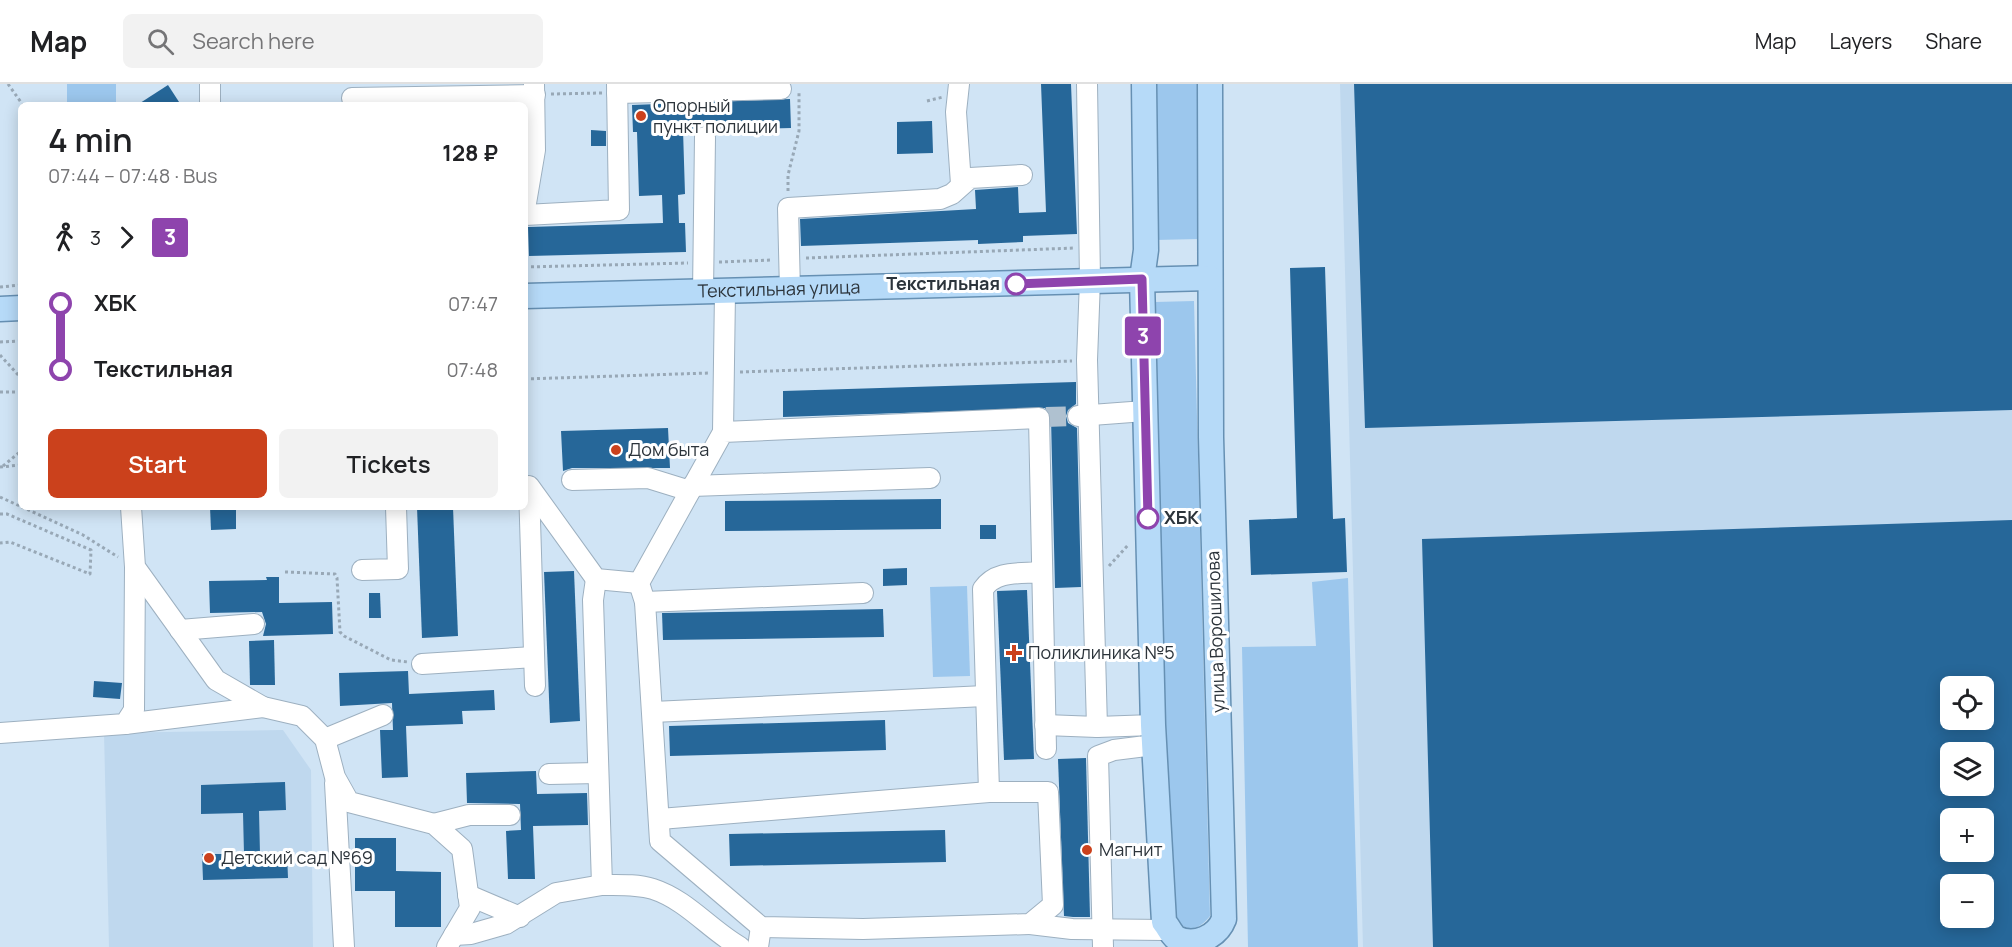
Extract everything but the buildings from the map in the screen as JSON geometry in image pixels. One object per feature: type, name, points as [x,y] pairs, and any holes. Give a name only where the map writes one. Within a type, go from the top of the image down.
[{"type":"main road","points":[[1144,84],[1146,250],[1142,279],[1145,411],[1154,735],[1167,936],[1189,943],[1204,942],[1220,931],[1224,919]]},
{"type":"main road","name":"улица Ворошилова","points":[[1210,84],[1211,436],[1226,947]]},
{"type":"main road","name":"Текстильная улица","points":[[528,296],[790,291],[1210,278]]},
{"type":"main road","points":[[0,309],[18,308]]},
{"type":"street","points":[[210,84],[210,102]]},
{"type":"street","points":[[959,84],[956,112],[961,184]]},
{"type":"street","points":[[1087,84],[1090,280],[1083,415],[1094,582],[1097,728]]},
{"type":"street","points":[[528,216],[619,210],[617,89],[790,86]]},
{"type":"street","points":[[352,96],[535,89],[535,150],[528,191]]},
{"type":"street","points":[[705,137],[714,292],[723,372],[723,432],[639,583],[645,602],[660,841],[761,927],[864,929],[1030,924],[1072,929],[1103,938],[1167,936]]},
{"type":"street","points":[[790,291],[788,208],[940,198],[952,194],[970,178],[1022,175]]},
{"type":"street","points":[[1083,415],[1145,411]]},
{"type":"street","points":[[723,432],[1043,418],[1041,572],[1046,749]]},
{"type":"street","points":[[572,480],[648,478],[691,488],[930,478]]},
{"type":"street","points":[[528,482],[596,579],[592,600],[602,885]]},
{"type":"street","points":[[528,506],[536,686]]},
{"type":"street","points":[[125,724],[134,710],[135,567],[131,510]]},
{"type":"street","points":[[362,570],[398,569],[396,510]]},
{"type":"street","points":[[135,567],[216,680],[263,707],[302,716],[325,739],[335,777],[344,947]]},
{"type":"street","points":[[988,792],[983,589],[989,581],[1001,575],[1041,572]]},
{"type":"street","points":[[596,579],[639,583]]},
{"type":"street","points":[[645,602],[863,592]]},
{"type":"street","points":[[180,630],[254,624]]},
{"type":"street","points":[[422,664],[534,657]]},
{"type":"street","points":[[653,712],[985,696]]},
{"type":"street","points":[[0,733],[125,724],[263,707]]},
{"type":"street","points":[[325,739],[383,715]]},
{"type":"street","points":[[1045,725],[1154,735]]},
{"type":"street","points":[[1103,938],[1098,756],[1154,735]]},
{"type":"street","points":[[549,774],[598,773]]},
{"type":"street","points":[[335,777],[349,802],[434,824],[462,849],[470,908],[451,941]]},
{"type":"street","points":[[660,819],[988,792],[1048,792],[1053,905],[1030,924]]},
{"type":"street","points":[[434,824],[469,815],[510,815]]},
{"type":"street","points":[[451,941],[520,917],[556,892],[602,885],[632,885],[654,890],[687,907],[731,945]]},
{"type":"street","points":[[468,896],[520,917]]},
{"type":"street","points":[[758,947],[761,927]]},
{"type":"path","points":[[8,84],[21,102]]},
{"type":"path","points":[[788,208],[788,175],[799,131],[790,86]]},
{"type":"path","points":[[535,89],[617,89]]},
{"type":"path","points":[[0,287],[18,285]]},
{"type":"path","points":[[0,342],[18,341]]},
{"type":"path","points":[[0,355],[18,375]]},
{"type":"path","points":[[528,379],[1087,360]]},
{"type":"path","points":[[0,392],[18,392]]},
{"type":"path","points":[[1,467],[18,453]]},
{"type":"path","points":[[1,467],[18,465]]},
{"type":"path","points":[[0,496],[18,504]]},
{"type":"path","points":[[30,510],[83,535],[135,567]]},
{"type":"path","points":[[0,514],[7,514],[90,550],[90,574],[10,542],[0,543]]},
{"type":"path","points":[[1094,582],[1131,542]]},
{"type":"path","points":[[285,572],[335,574],[340,632],[391,660],[422,664]]},
{"type":"shaded area","points":[[67,84],[116,84],[116,102],[67,102]]},
{"type":"shaded area","points":[[1152,84],[1197,84],[1199,239],[1155,240]]},
{"type":"shaded area","points":[[1340,84],[2012,84],[2012,947],[1363,947]]},
{"type":"shaded area","points":[[1194,301],[1210,916],[1200,926],[1190,928],[1180,925],[1169,917],[1155,302]]},
{"type":"shaded area","points":[[1348,578],[1358,947],[1248,947],[1242,647],[1316,646],[1312,582]]},
{"type":"shaded area","points":[[967,586],[970,676],[933,677],[930,587]]},
{"type":"shaded area","name":"Детский сад №69","points":[[283,730],[311,770],[313,947],[109,947],[104,733]]},
{"type":"tunnel","points":[[1046,417],[1078,416]]},
{"type":"bus line","name":"3","points":[[1016,284],[1142,279],[1148,518]]},
{"type":"place","name":"Опорный пункт полиции","points":[[641,116]]},
{"type":"place","name":"Текстильная","points":[[1016,284]]},
{"type":"place","name":"Дом быта","points":[[616,450]]},
{"type":"place","name":"ХБК","points":[[1148,518]]},
{"type":"place","name":"Поликлиника №5","points":[[1014,653]]},
{"type":"place","name":"Магнит","points":[[1087,850]]},
{"type":"place","name":"Детский сад №69","points":[[209,858]]}]
